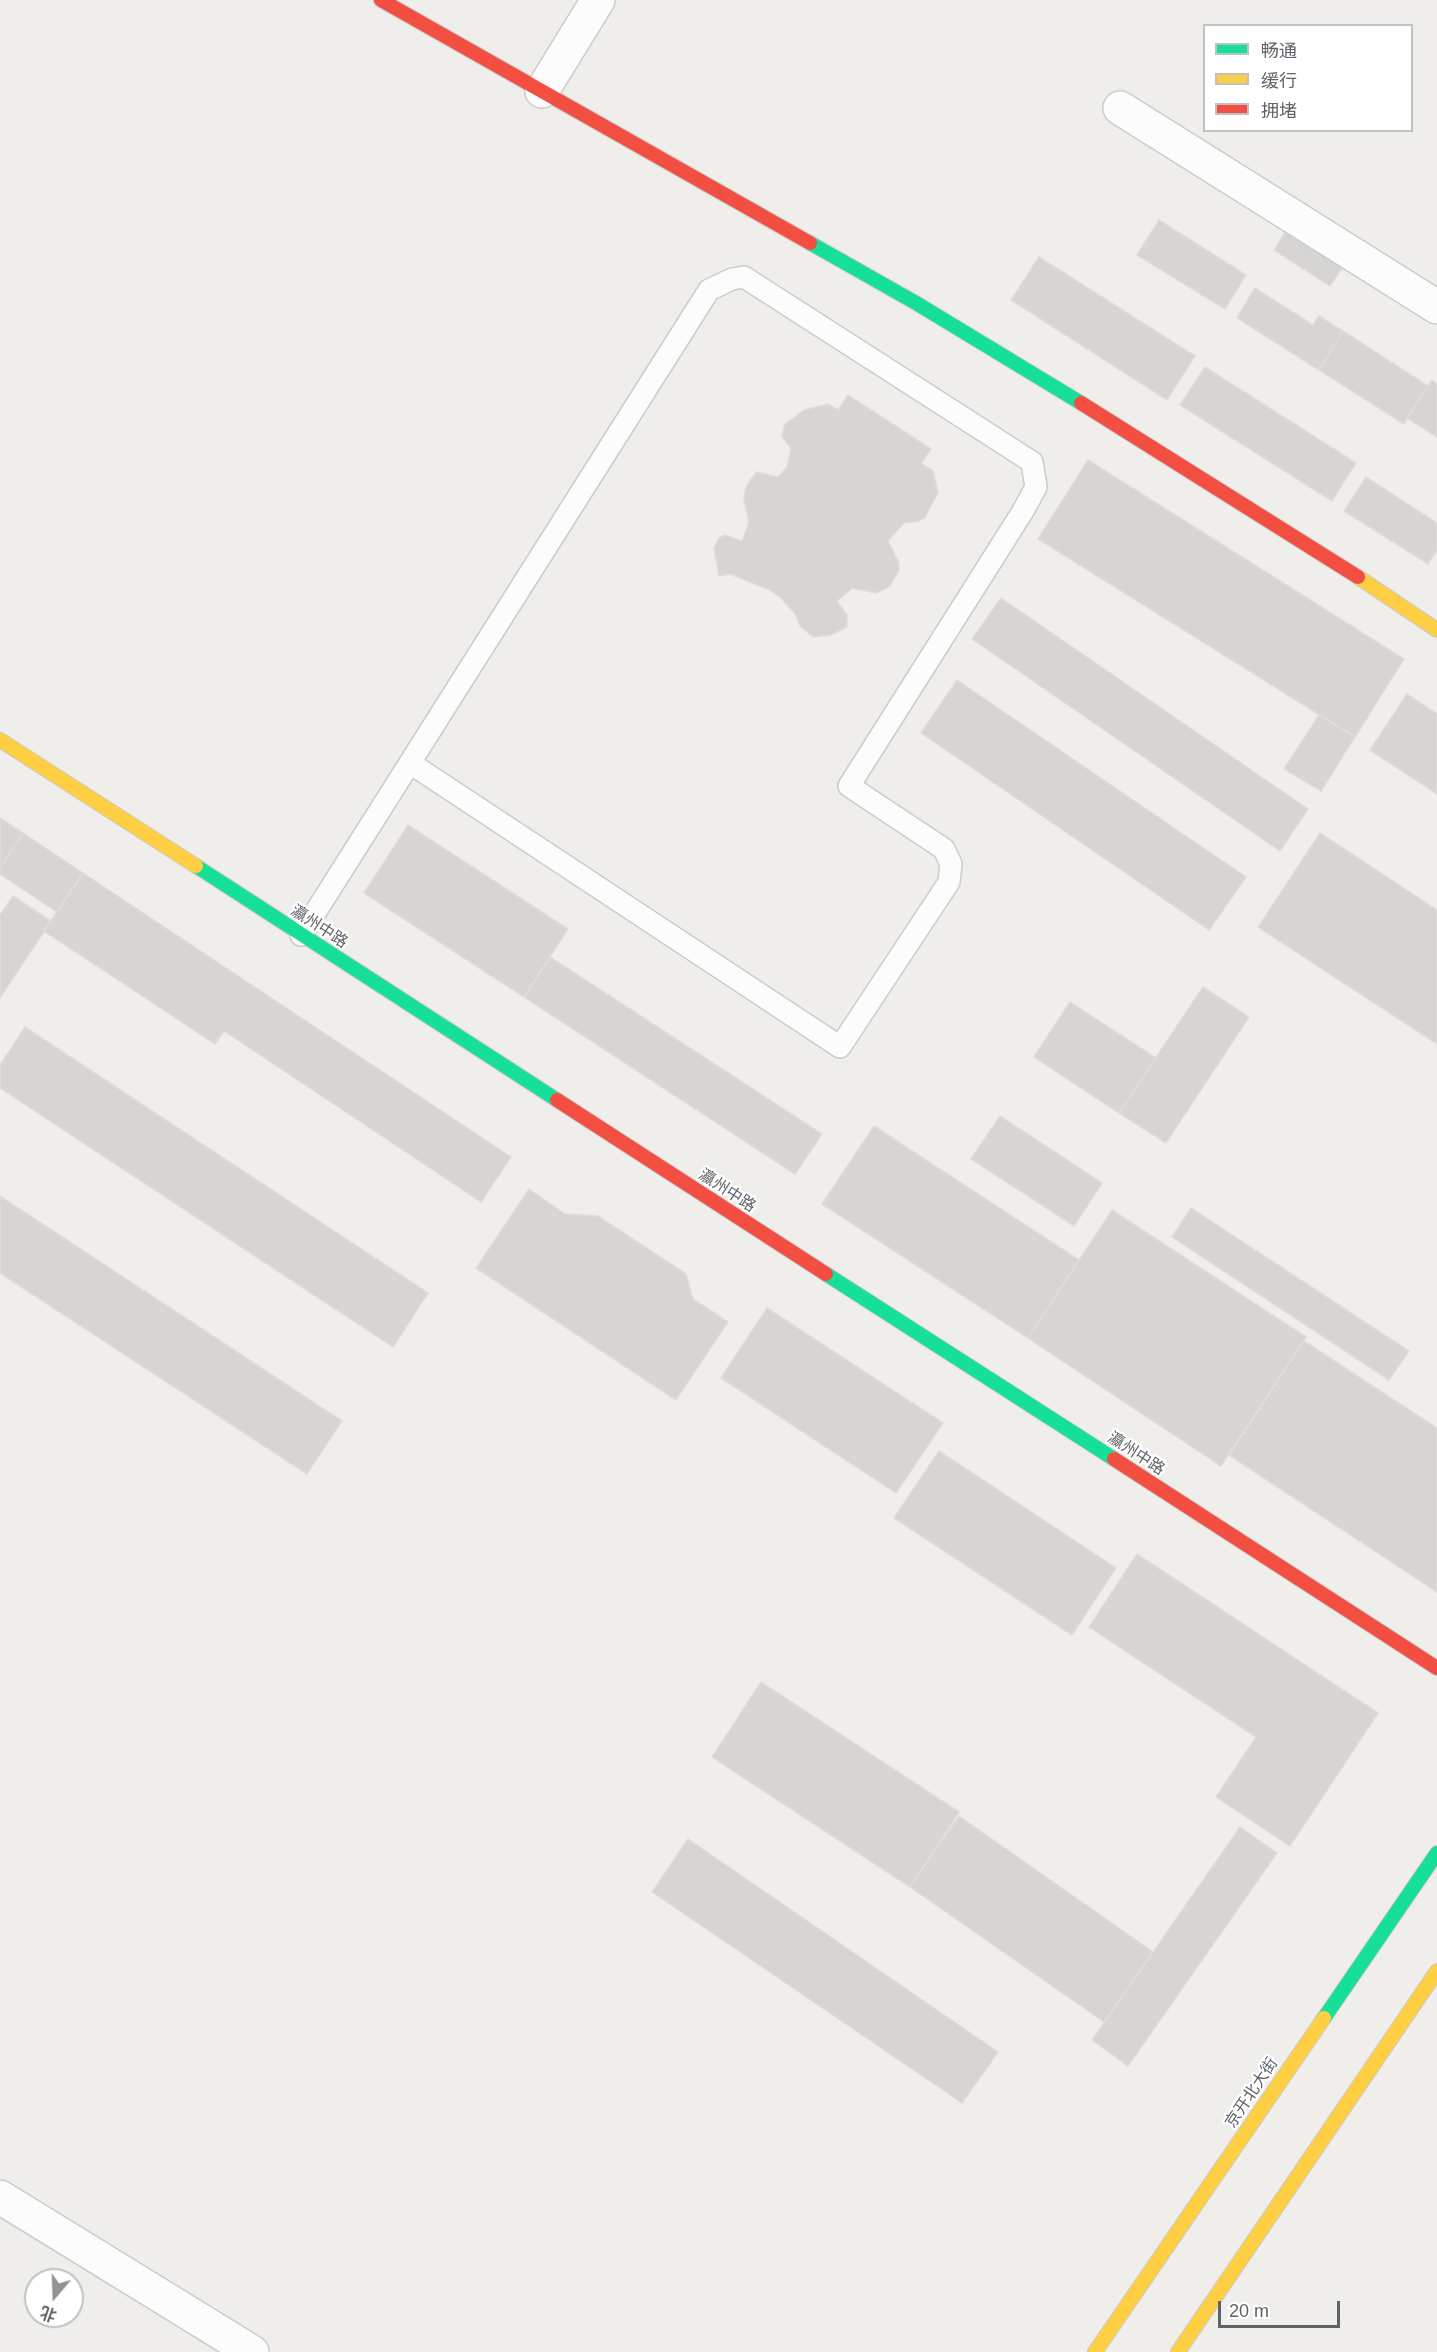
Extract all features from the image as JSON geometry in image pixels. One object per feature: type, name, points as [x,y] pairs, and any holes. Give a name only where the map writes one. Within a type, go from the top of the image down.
[{"type":"main road","points":[[381,0],[916,303],[1342,566],[1437,630]]},
{"type":"main road","name":"瀛州中路","points":[[0,740],[1437,1668]]},
{"type":"main road","name":"京开北大街","points":[[1095,2352],[1437,1853]]},
{"type":"main road","points":[[1178,2352],[1437,1971]]},
{"type":"street","points":[[542,91],[598,0]]},
{"type":"street","points":[[1120,108],[1437,307]]},
{"type":"street","points":[[0,2197],[252,2352]]},
{"type":"lane","points":[[301,935],[709,290],[732,279],[744,277],[1032,462],[1036,487],[1023,511],[849,786],[944,849],[951,864],[949,882],[840,1047],[410,763]]},
{"type":"building","points":[[1159,220],[1246,275],[1225,309],[1137,255]]},
{"type":"building","points":[[1289,226],[1346,262],[1330,286],[1274,250]]},
{"type":"building","points":[[1039,257],[1195,356],[1167,400],[1011,300]]},
{"type":"building","points":[[1255,288],[1313,325],[1319,316],[1343,331],[1319,370],[1237,318]]},
{"type":"building","points":[[1343,331],[1428,386],[1404,424],[1319,370]]},
{"type":"building","points":[[1205,367],[1356,463],[1332,501],[1180,405]]},
{"type":"building","points":[[1432,380],[1437,384],[1437,437],[1407,418]]},
{"type":"building","points":[[848,395],[931,449],[921,463],[933,471],[938,493],[925,517],[919,521],[904,523],[888,541],[899,563],[899,570],[890,586],[876,593],[852,588],[837,601],[847,615],[847,627],[831,635],[813,637],[800,626],[796,615],[781,598],[770,590],[730,574],[719,576],[714,548],[719,538],[725,535],[742,541],[749,522],[744,500],[745,490],[757,472],[778,477],[787,467],[791,449],[782,436],[785,424],[804,410],[828,404],[838,410]]},
{"type":"building","points":[[1088,460],[1404,659],[1355,737],[1038,539]]},
{"type":"building","points":[[1366,477],[1437,523],[1437,550],[1428,564],[1344,511]]},
{"type":"building","points":[[1001,598],[1308,809],[1280,851],[972,639]]},
{"type":"building","points":[[957,680],[1246,877],[1209,930],[921,733]]},
{"type":"building","points":[[1407,694],[1437,714],[1437,794],[1370,750]]},
{"type":"building","points":[[1319,715],[1355,737],[1321,791],[1284,769]]},
{"type":"building","points":[[0,818],[23,833],[0,867]]},
{"type":"building","points":[[408,825],[568,929],[524,997],[364,893]]},
{"type":"building","points":[[23,833],[83,873],[57,912],[0,874],[0,867]]},
{"type":"building","points":[[1320,833],[1437,910],[1437,1044],[1258,927]]},
{"type":"building","points":[[83,873],[511,1157],[481,1202],[224,1031],[215,1044],[44,931]]},
{"type":"building","points":[[13,896],[51,921],[0,998],[0,915]]},
{"type":"building","points":[[550,957],[822,1134],[795,1174],[524,997]]},
{"type":"building","points":[[1203,987],[1249,1017],[1166,1143],[1119,1113]]},
{"type":"building","points":[[1070,1002],[1156,1058],[1119,1113],[1034,1057]]},
{"type":"building","points":[[25,1027],[428,1293],[393,1347],[0,1088],[0,1065]]},
{"type":"building","points":[[1000,1116],[1102,1183],[1074,1226],[971,1159]]},
{"type":"building","points":[[874,1126],[1079,1260],[1028,1338],[822,1204]]},
{"type":"building","points":[[529,1189],[565,1214],[598,1216],[686,1274],[693,1299],[728,1322],[676,1400],[476,1268]]},
{"type":"building","points":[[0,1196],[342,1421],[307,1474],[0,1273]]},
{"type":"building","points":[[1191,1208],[1409,1351],[1389,1380],[1172,1237]]},
{"type":"building","points":[[1112,1210],[1306,1337],[1221,1466],[1028,1338]]},
{"type":"building","points":[[767,1308],[943,1423],[896,1493],[721,1378]]},
{"type":"building","points":[[1304,1341],[1437,1428],[1437,1592],[1229,1455]]},
{"type":"building","points":[[939,1451],[1116,1568],[1072,1635],[894,1518]]},
{"type":"building","points":[[1137,1554],[1378,1713],[1290,1846],[1216,1797],[1256,1737],[1089,1627]]},
{"type":"building","points":[[761,1682],[959,1812],[910,1887],[712,1757]]},
{"type":"building","points":[[959,1816],[1153,1952],[1104,2022],[910,1887]]},
{"type":"building","points":[[1240,1827],[1277,1853],[1128,2066],[1092,2040]]},
{"type":"building","points":[[688,1839],[998,2052],[962,2103],[652,1892]]},
{"type":"traffic: fast","points":[[810,243],[916,303],[1081,403]]},
{"type":"traffic: fast","points":[[196,866],[557,1100]]},
{"type":"traffic: fast","points":[[826,1274],[1114,1459]]},
{"type":"traffic: fast","points":[[1324,2018],[1437,1853]]},
{"type":"traffic: slow","points":[[1358,577],[1437,630]]},
{"type":"traffic: slow","points":[[0,740],[196,866]]},
{"type":"traffic: slow","points":[[1178,2352],[1437,1971]]},
{"type":"traffic: slow","points":[[1095,2352],[1324,2018]]},
{"type":"traffic: jam","points":[[381,0],[810,243]]},
{"type":"traffic: jam","points":[[1081,403],[1358,577]]},
{"type":"traffic: jam","points":[[557,1100],[826,1274]]},
{"type":"traffic: jam","points":[[1114,1459],[1437,1668]]}]
